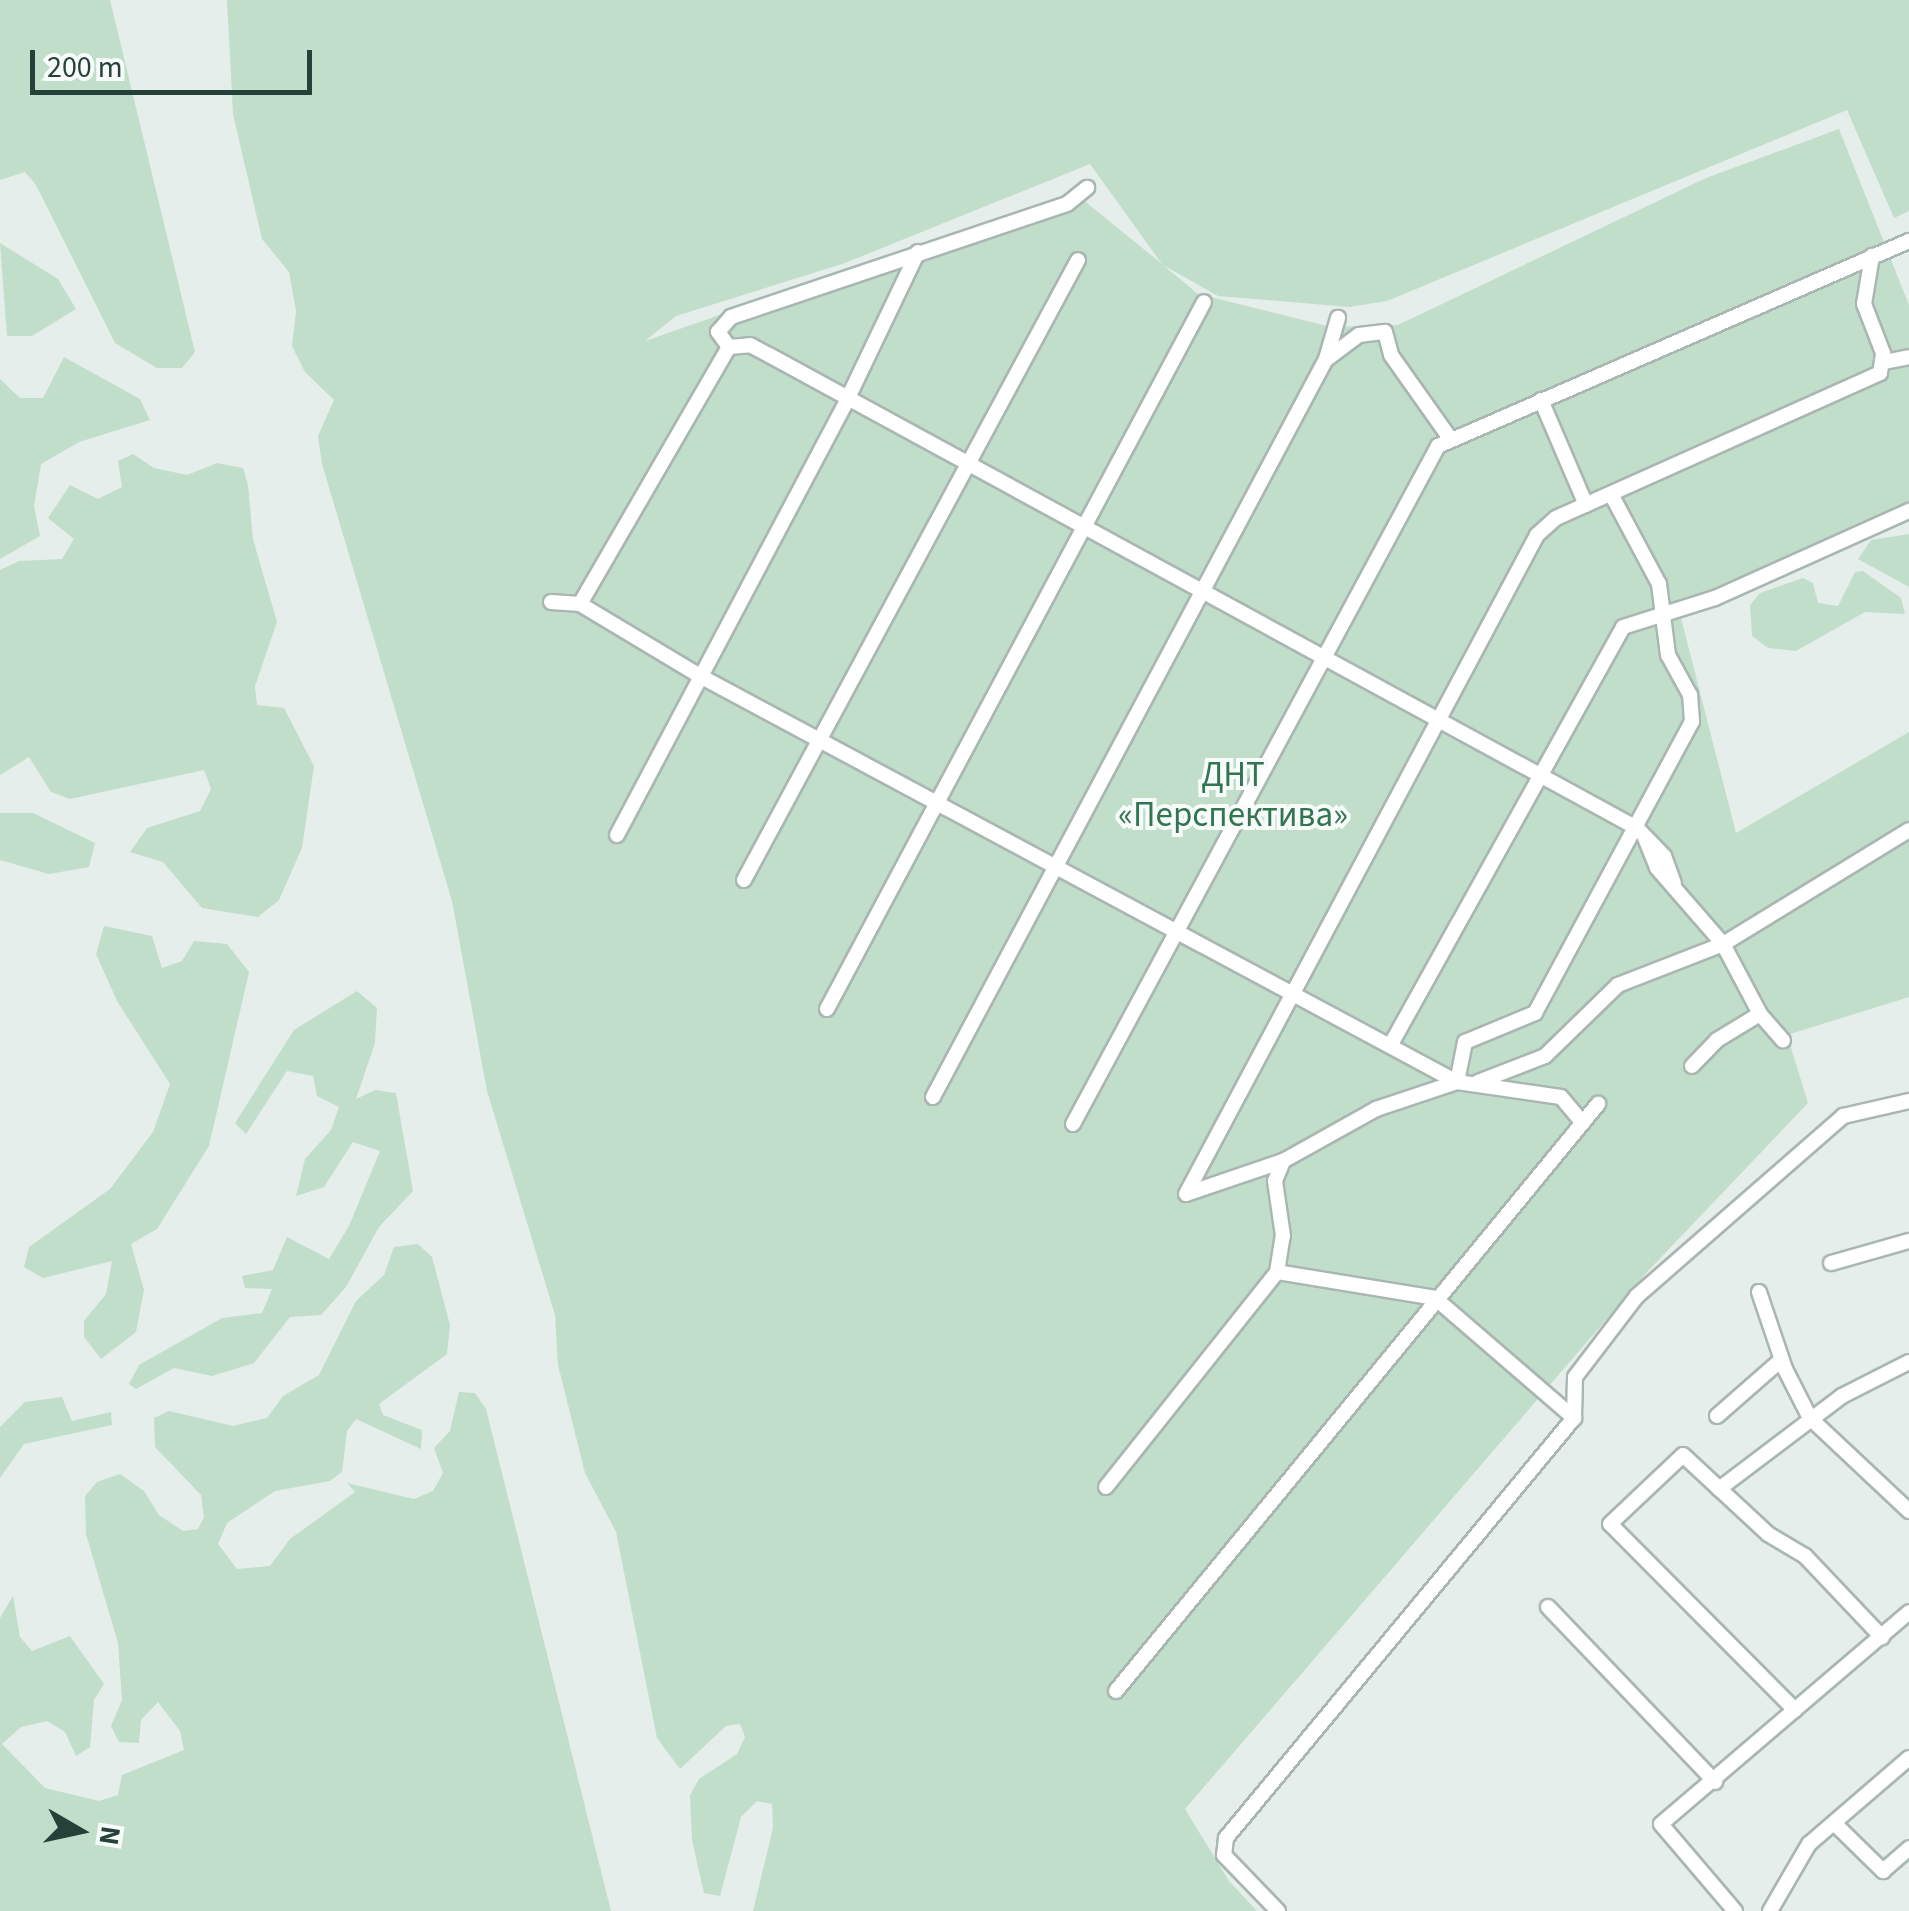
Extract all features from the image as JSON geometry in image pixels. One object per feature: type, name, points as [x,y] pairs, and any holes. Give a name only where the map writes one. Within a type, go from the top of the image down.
[{"type":"street","points":[[729,347],[718,332],[731,317],[1068,204],[1087,188]]},
{"type":"street","points":[[1072,1124],[1319,658],[1438,446],[1449,437],[1909,241]]},
{"type":"street","points":[[617,835],[848,400],[918,252]]},
{"type":"street","points":[[1872,256],[1864,304],[1884,362],[1880,373],[1586,505],[1536,535],[1186,1194],[1282,1161],[1376,1108],[1544,1056],[1618,985],[1723,944],[1909,830]]},
{"type":"street","points":[[744,880],[1078,260]]},
{"type":"street","points":[[827,1009],[1204,302]]},
{"type":"street","points":[[934,1097],[1326,359],[1338,318]]},
{"type":"street","points":[[1326,359],[1358,336],[1385,332],[1391,355],[1449,437]]},
{"type":"street","points":[[729,347],[750,345],[966,467],[1641,832],[1664,856],[1674,882],[1723,944],[1760,1014],[1784,1040]]},
{"type":"street","points":[[580,604],[729,347]]},
{"type":"street","points":[[1884,362],[1909,357]]},
{"type":"street","points":[[1541,400],[1586,505]]},
{"type":"street","points":[[1462,1084],[1465,1042],[1535,1013],[1641,832],[1692,722],[1690,695],[1668,655],[1666,611],[1659,584],[1611,494]]},
{"type":"street","points":[[1390,1046],[1623,626],[1715,598],[1909,511]]},
{"type":"street","points":[[551,602],[580,604],[700,676],[821,737],[1462,1084],[1561,1097],[1583,1122]]},
{"type":"street","points":[[1692,1066],[1717,1040],[1760,1014]]},
{"type":"street","points":[[1278,1911],[1224,1855],[1226,1838],[1574,1418],[1575,1378],[1669,1262],[1748,1204],[1843,1116],[1909,1101]]},
{"type":"street","points":[[1116,1691],[1598,1104]]},
{"type":"street","points":[[1106,1487],[1277,1272],[1284,1236],[1275,1180],[1282,1161]]},
{"type":"street","points":[[1831,1264],[1909,1241]]},
{"type":"street","points":[[1277,1272],[1435,1298],[1574,1418]]},
{"type":"street","points":[[1758,1292],[1782,1360],[1810,1418],[1909,1511]]},
{"type":"street","points":[[1717,1416],[1782,1360]]},
{"type":"street","points":[[1719,1489],[1810,1418],[1909,1362]]},
{"type":"street","points":[[1795,1710],[1610,1524],[1684,1455],[1768,1534],[1805,1556],[1882,1637]]},
{"type":"street","points":[[1548,1606],[1716,1782]]},
{"type":"street","points":[[1736,1911],[1661,1824],[1716,1782],[1909,1612]]},
{"type":"street","points":[[1770,1911],[1809,1844],[1909,1758]]},
{"type":"street","points":[[1834,1823],[1883,1871],[1909,1848]]},
{"type":"green space","points":[[0,0],[110,0],[195,352],[182,368],[157,368],[115,343],[36,185],[25,172],[0,180]]},
{"type":"green space","name":"ДНТ «Перспектива»","points":[[227,0],[1909,0],[1909,211],[1894,218],[1847,110],[1387,301],[1349,307],[1218,296],[1163,265],[1198,294],[1331,327],[1398,325],[1706,178],[1839,129],[1909,305],[1909,521],[1681,618],[1736,833],[1909,732],[1909,997],[1787,1035],[1808,1103],[1648,1271],[1185,1809],[1229,1881],[1257,1911],[753,1911],[773,1828],[772,1804],[757,1801],[741,1817],[720,1896],[704,1893],[692,1840],[690,1795],[699,1779],[737,1754],[745,1737],[740,1724],[726,1726],[680,1769],[657,1738],[616,1532],[585,1473],[558,1365],[555,1315],[487,1091],[452,901],[322,464],[318,436],[334,400],[305,372],[292,346],[296,311],[289,272],[262,239],[233,114]],"holes":[[[1090,164],[1162,264],[1082,199],[949,235],[645,341],[676,316],[845,263]]]},
{"type":"green space","points":[[0,243],[58,279],[76,309],[32,336],[7,336]]},
{"type":"green space","points":[[64,357],[140,399],[150,420],[79,442],[41,464],[34,506],[40,536],[0,559],[0,379],[20,398],[43,398]]},
{"type":"green space","points":[[133,454],[154,468],[187,475],[217,463],[243,468],[248,485],[253,539],[277,622],[255,686],[257,705],[284,708],[314,766],[302,848],[279,900],[258,917],[202,908],[163,862],[130,852],[147,828],[200,811],[211,789],[204,770],[70,799],[51,792],[29,757],[0,775],[0,570],[19,561],[62,559],[74,539],[48,518],[70,485],[98,499],[122,487],[118,461]]},
{"type":"green space","points":[[1909,534],[1909,587],[1858,559],[1871,540]]},
{"type":"green space","points":[[1863,571],[1901,598],[1905,614],[1865,612],[1796,651],[1768,648],[1752,636],[1750,605],[1760,593],[1803,578],[1813,583],[1818,603],[1838,606],[1855,572]]},
{"type":"green space","points":[[0,813],[33,813],[95,843],[89,867],[49,874],[0,860]]},
{"type":"green space","points":[[104,926],[152,936],[162,968],[182,961],[194,941],[227,944],[249,972],[209,1146],[157,1229],[131,1244],[144,1290],[136,1332],[101,1359],[84,1337],[84,1321],[106,1294],[112,1261],[43,1278],[24,1267],[29,1247],[110,1189],[153,1132],[170,1084],[117,1001],[96,954]]},
{"type":"green space","points":[[357,991],[377,1008],[375,1043],[356,1099],[375,1090],[396,1093],[413,1191],[379,1227],[346,1287],[321,1315],[290,1317],[254,1363],[212,1376],[174,1368],[136,1389],[129,1384],[139,1365],[222,1318],[262,1313],[272,1289],[245,1288],[242,1276],[273,1270],[287,1237],[329,1259],[349,1226],[380,1151],[353,1142],[324,1187],[296,1196],[305,1159],[331,1130],[339,1107],[317,1096],[313,1076],[287,1071],[246,1134],[235,1123],[294,1030]]},
{"type":"green space","points":[[418,1244],[432,1257],[450,1325],[447,1354],[379,1404],[383,1415],[422,1430],[421,1449],[356,1419],[347,1431],[342,1472],[330,1481],[275,1491],[227,1523],[218,1544],[237,1569],[270,1566],[290,1539],[355,1492],[347,1483],[414,1499],[433,1491],[443,1473],[434,1448],[450,1431],[459,1392],[475,1393],[486,1409],[611,1911],[0,1911],[0,1618],[13,1596],[20,1637],[32,1651],[70,1636],[104,1684],[94,1700],[90,1747],[76,1756],[65,1732],[47,1721],[21,1727],[2,1744],[45,1788],[99,1801],[118,1795],[122,1775],[184,1750],[180,1731],[158,1702],[141,1720],[139,1743],[119,1742],[111,1726],[122,1700],[118,1643],[86,1534],[85,1496],[97,1482],[120,1474],[144,1491],[159,1515],[183,1531],[198,1529],[204,1517],[201,1495],[155,1447],[154,1418],[169,1411],[233,1426],[267,1418],[283,1396],[319,1375],[356,1301],[384,1275],[394,1247]]},
{"type":"green space","points":[[62,1397],[72,1421],[111,1412],[112,1425],[24,1444],[0,1478],[0,1427],[25,1402]]}]
